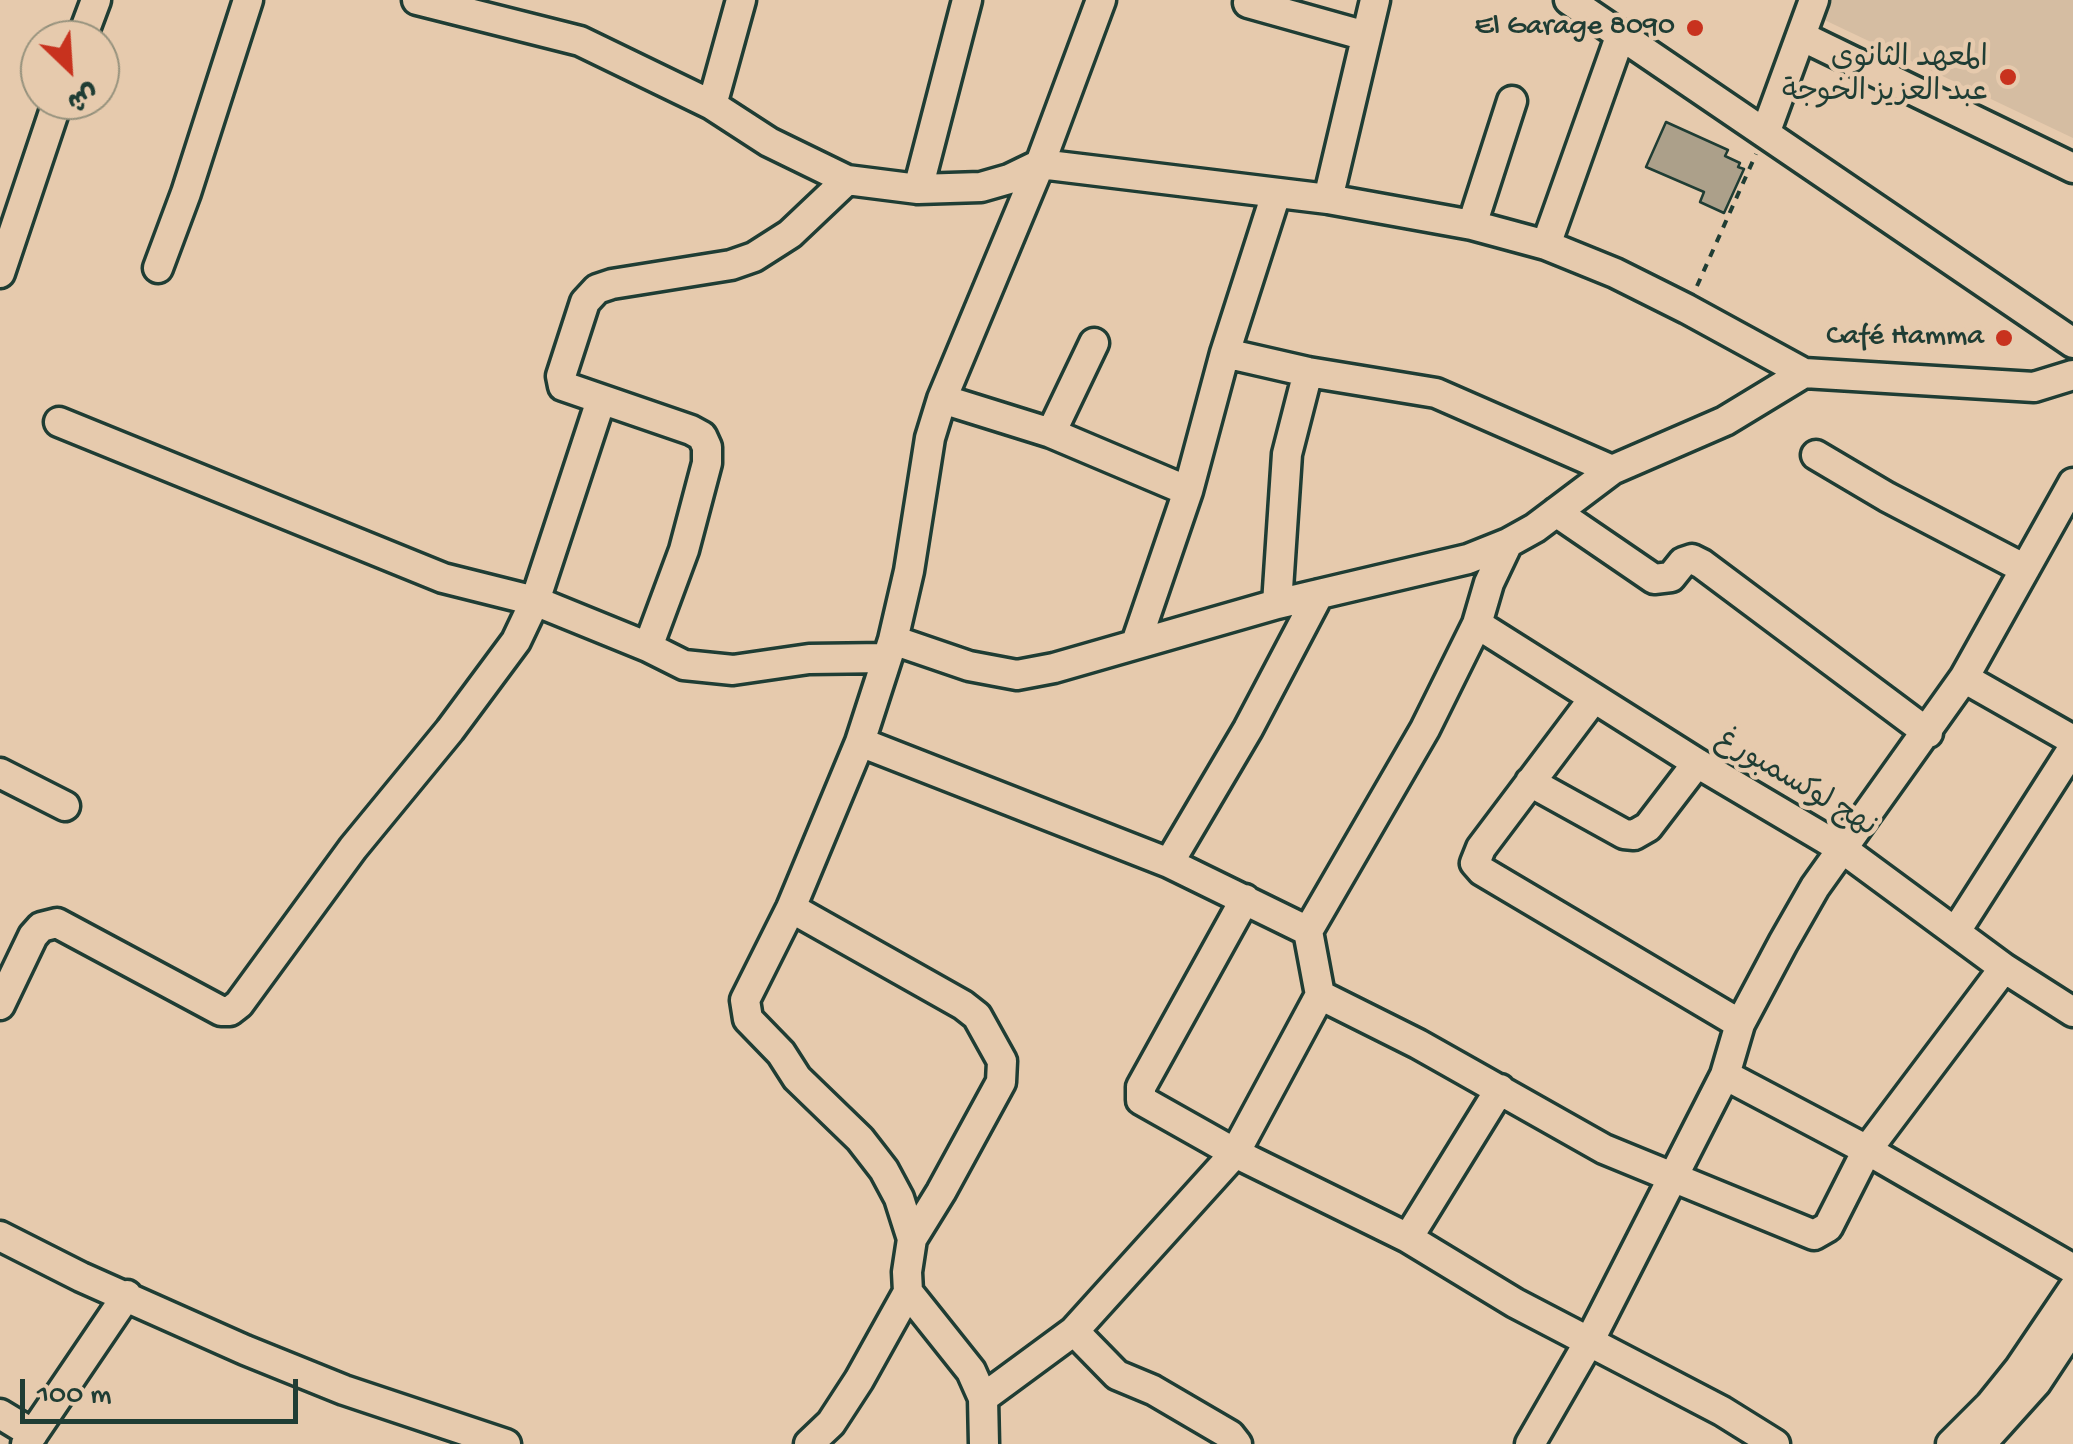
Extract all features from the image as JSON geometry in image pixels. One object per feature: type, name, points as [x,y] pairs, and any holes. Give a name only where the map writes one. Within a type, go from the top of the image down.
[{"type":"street","points":[[158,268],[248,0]]},
{"type":"street","points":[[417,0],[468,5],[580,41],[712,105],[770,142],[848,180],[918,190],[982,187],[1009,180],[1040,164],[1328,199],[1472,225],[1546,245],[1687,308],[1804,373],[2034,387],[2073,374]]},
{"type":"street","points":[[712,105],[741,0]]},
{"type":"street","points":[[918,190],[967,0]]},
{"type":"street","points":[[984,1444],[983,1398],[961,1354],[908,1292],[906,1272],[912,1239],[907,1215],[884,1170],[860,1139],[797,1078],[781,1052],[756,1029],[745,1011],[745,1000],[791,908],[860,742],[890,649],[909,571],[930,438],[942,399],[1040,164],[1101,0]]},
{"type":"street","points":[[1328,199],[1376,0]]},
{"type":"street","points":[[1570,0],[2071,338]]},
{"type":"street","points":[[1766,131],[1814,0]]},
{"type":"street","points":[[1248,3],[1366,36]]},
{"type":"street","points":[[1546,245],[1620,34]]},
{"type":"street","points":[[1802,36],[2073,168]]},
{"type":"street","points":[[1472,225],[1512,101]]},
{"type":"street","points":[[0,274],[51,120]]},
{"type":"street","points":[[648,647],[684,550],[707,447],[702,436],[691,430],[563,386],[560,382],[590,294],[612,284],[731,265],[754,257],[790,234],[848,180]]},
{"type":"street","points":[[1136,643],[1188,492],[1225,353],[1276,194]]},
{"type":"street","points":[[1051,433],[1094,343]]},
{"type":"street","points":[[1225,353],[1436,394],[1612,470]]},
{"type":"street","points":[[1277,604],[1287,454],[1308,372]]},
{"type":"street","points":[[59,422],[443,578],[535,601],[684,665],[733,670],[890,649],[1018,675],[1277,604],[1468,559],[1508,544],[1612,470],[1724,421],[1804,373]]},
{"type":"street","points":[[942,399],[1051,433],[1188,492]]},
{"type":"street","points":[[0,1006],[33,936],[40,928],[57,924],[221,1011],[235,1008],[353,848],[450,730],[516,641],[535,601],[600,400]]},
{"type":"street","points":[[1816,455],[2025,569]]},
{"type":"street","points":[[1530,1444],[1590,1340],[1725,1075],[1740,1024],[1815,887],[1964,678],[2073,484]]},
{"type":"street","points":[[1556,512],[1654,579],[1671,576],[1683,562],[1702,564],[1928,733]]},
{"type":"street","points":[[983,1398],[1074,1331],[1236,1153],[1320,995],[1308,931],[1426,729],[1477,624],[1508,544]]},
{"type":"street","points":[[1169,863],[1248,728],[1319,594]]},
{"type":"street","name":"نهج لوكسمبورغ","points":[[1477,624],[1844,850],[2004,968],[2073,1012]]},
{"type":"street","points":[[1956,931],[2073,744],[1964,678]]},
{"type":"street","points":[[1594,698],[1476,856],[1478,866],[1740,1024]]},
{"type":"street","points":[[860,742],[1169,863],[1308,931]]},
{"type":"street","points":[[1530,782],[1624,834],[1634,834],[1648,828],[1697,763]]},
{"type":"street","points":[[0,773],[65,806]]},
{"type":"street","points":[[1245,900],[1139,1094],[1146,1105],[1408,1238],[1515,1303],[1722,1411],[1775,1444]]},
{"type":"street","points":[[791,908],[977,1016],[1002,1061],[1002,1082],[912,1239]]},
{"type":"street","points":[[1320,995],[1500,1089],[1604,1149],[1814,1235],[1828,1227],[1868,1150],[2004,968]]},
{"type":"street","points":[[1725,1075],[1868,1150],[2073,1268]]},
{"type":"street","points":[[1408,1238],[1500,1089]]},
{"type":"street","points":[[0,1236],[245,1350],[344,1390],[506,1444]]},
{"type":"street","points":[[1952,1444],[2019,1369],[2073,1289]]},
{"type":"street","points":[[809,1444],[831,1423],[908,1292]]},
{"type":"street","points":[[0,1414],[30,1439],[127,1295]]},
{"type":"street","points":[[1981,1444],[2036,1383],[2073,1326]]},
{"type":"street","points":[[1074,1331],[1117,1374],[1230,1435],[1237,1444]]},
{"type":"path","points":[[1687,308],[1766,131]]},
{"type":"shaded area","name":"المعهد الثانوي عبد العزيز الخوجة","points":[[1820,0],[2073,0],[2073,138],[1814,15]]},
{"type":"building","points":[[1666,122],[1728,150],[1725,156],[1744,169],[1724,213],[1700,202],[1704,192],[1646,167]]},
{"type":"place","name":"El Garage 8090","points":[[1695,28]]},
{"type":"place","name":"المعهد الثانوي عبد العزيز الخوجة","points":[[2008,77]]},
{"type":"place","name":"Café Hamma","points":[[2004,338]]}]
